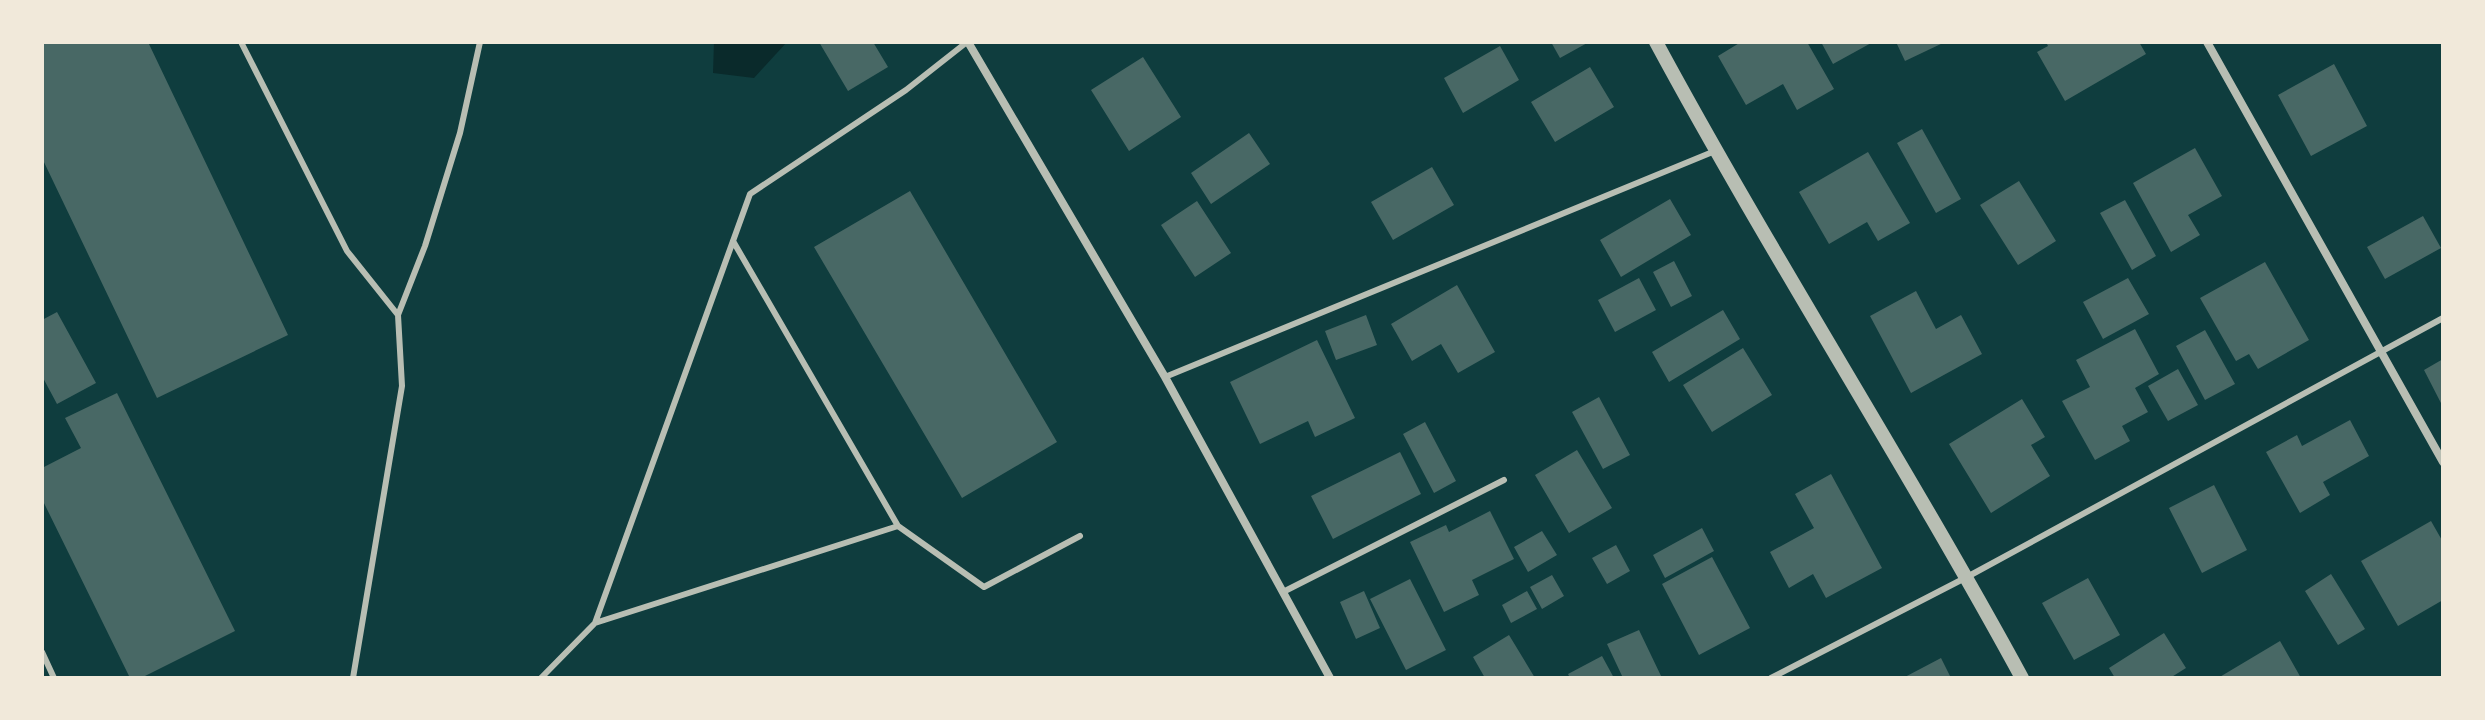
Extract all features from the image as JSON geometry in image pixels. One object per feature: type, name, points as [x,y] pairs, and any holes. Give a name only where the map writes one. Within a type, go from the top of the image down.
[{"type":"street","points":[[967,42],[1165,377],[1330,678]]},
{"type":"street","points":[[1656,42],[1715,151],[1967,577],[2022,678]]},
{"type":"street","points":[[2207,42],[2443,462]]},
{"type":"lane","points":[[241,42],[347,251],[398,315]]},
{"type":"lane","points":[[353,678],[402,386],[398,315],[425,246],[460,133],[480,42]]},
{"type":"lane","points":[[541,678],[595,623],[750,194],[906,90],[967,42]]},
{"type":"lane","points":[[1165,377],[1715,151]]},
{"type":"lane","points":[[733,241],[898,526],[984,587],[1080,536]]},
{"type":"lane","points":[[1771,678],[1967,577],[2443,318]]},
{"type":"lane","points":[[1283,592],[1504,480]]},
{"type":"lane","points":[[595,623],[898,526]]},
{"type":"lane","points":[[42,652],[54,678]]},
{"type":"water","points":[[714,42],[787,42],[754,78],[713,73]]},
{"type":"building","points":[[42,42],[148,42],[288,335],[157,398],[42,158]]},
{"type":"building","points":[[819,42],[873,42],[888,67],[848,91]]},
{"type":"building","points":[[1551,42],[1589,42],[1560,58]]},
{"type":"building","points":[[1741,42],[1807,42],[1834,89],[1797,110],[1783,84],[1746,105],[1718,56]]},
{"type":"building","points":[[1821,42],[1873,42],[1833,64]]},
{"type":"building","points":[[1896,42],[1945,42],[1905,61]]},
{"type":"building","points":[[2046,42],[2139,42],[2146,54],[2065,101],[2037,52],[2048,46]]},
{"type":"building","points":[[1500,46],[1519,80],[1463,113],[1444,78]]},
{"type":"building","points":[[1143,57],[1181,117],[1129,151],[1091,90]]},
{"type":"building","points":[[2334,64],[2367,126],[2311,156],[2278,95]]},
{"type":"building","points":[[1590,67],[1614,107],[1555,142],[1531,102]]},
{"type":"building","points":[[1922,129],[1961,199],[1936,213],[1897,143]]},
{"type":"building","points":[[1249,133],[1270,164],[1211,204],[1191,173]]},
{"type":"building","points":[[2195,148],[2222,196],[2188,215],[2200,235],[2171,252],[2133,183]]},
{"type":"building","points":[[1868,152],[1910,223],[1878,241],[1867,222],[1829,244],[1799,192]]},
{"type":"building","points":[[1432,167],[1454,205],[1393,240],[1371,202]]},
{"type":"building","points":[[2019,181],[2056,241],[2018,265],[1980,205]]},
{"type":"building","points":[[910,191],[1057,442],[962,498],[814,247]]},
{"type":"building","points":[[1670,199],[1691,235],[1621,277],[1600,240]]},
{"type":"building","points":[[2125,200],[2156,256],[2132,270],[2100,213]]},
{"type":"building","points":[[1197,201],[1231,253],[1195,277],[1161,225]]},
{"type":"building","points":[[2423,216],[2441,248],[2385,279],[2367,247]]},
{"type":"building","points":[[1674,261],[1692,296],[1671,307],[1653,272]]},
{"type":"building","points":[[2265,262],[2309,340],[2258,369],[2249,354],[2236,361],[2200,298]]},
{"type":"building","points":[[1639,278],[1656,310],[1615,332],[1598,300]]},
{"type":"building","points":[[2128,278],[2149,314],[2103,339],[2083,302]]},
{"type":"building","points":[[1457,285],[1495,352],[1458,373],[1441,344],[1412,361],[1391,324]]},
{"type":"building","points":[[1916,291],[1936,329],[1961,315],[1982,354],[1911,393],[1870,316]]},
{"type":"building","points":[[1723,310],[1740,339],[1669,382],[1652,352]]},
{"type":"building","points":[[57,312],[96,383],[57,404],[42,376],[42,320]]},
{"type":"building","points":[[1366,315],[1377,345],[1336,360],[1325,331]]},
{"type":"building","points":[[2135,329],[2159,374],[2135,388],[2148,412],[2122,426],[2130,441],[2095,460],[2062,401],[2090,387],[2076,360]]},
{"type":"building","points":[[2205,330],[2235,384],[2205,400],[2176,346]]},
{"type":"building","points":[[1317,340],[1355,418],[1315,437],[1308,421],[1260,444],[1230,382]]},
{"type":"building","points":[[1743,348],[1772,395],[1712,432],[1683,385]]},
{"type":"building","points":[[2443,359],[2443,407],[2424,370]]},
{"type":"building","points":[[2178,369],[2198,405],[2168,421],[2148,386]]},
{"type":"building","points":[[117,393],[235,631],[141,678],[130,678],[42,499],[42,468],[81,448],[65,418]]},
{"type":"building","points":[[1599,397],[1630,455],[1603,469],[1572,412]]},
{"type":"building","points":[[2022,399],[2045,437],[2031,445],[2050,476],[1991,513],[1949,444]]},
{"type":"building","points":[[2350,420],[2369,456],[2323,482],[2330,495],[2300,513],[2266,452],[2297,435],[2302,446]]},
{"type":"building","points":[[1425,422],[1456,481],[1434,493],[1403,434]]},
{"type":"building","points":[[1577,450],[1612,508],[1569,533],[1535,475]]},
{"type":"building","points":[[1400,452],[1421,494],[1333,539],[1311,496]]},
{"type":"building","points":[[1831,474],[1882,568],[1826,598],[1813,574],[1789,588],[1770,552],[1814,528],[1795,494]]},
{"type":"building","points":[[2214,485],[2247,550],[2202,573],[2169,508]]},
{"type":"building","points":[[1490,511],[1514,559],[1472,580],[1479,595],[1444,612],[1410,542],[1446,525],[1449,532]]},
{"type":"building","points":[[2431,521],[2443,542],[2443,600],[2398,626],[2361,561]]},
{"type":"building","points":[[1702,528],[1714,551],[1665,578],[1653,555]]},
{"type":"building","points":[[1542,531],[1557,555],[1528,572],[1514,547]]},
{"type":"building","points":[[1616,545],[1630,571],[1607,584],[1592,558]]},
{"type":"building","points":[[1712,557],[1750,628],[1699,655],[1662,584]]},
{"type":"building","points":[[2331,574],[2365,629],[2338,645],[2305,591]]},
{"type":"building","points":[[1552,575],[1564,596],[1542,609],[1530,587]]},
{"type":"building","points":[[2088,578],[2120,635],[2074,660],[2042,603]]},
{"type":"building","points":[[1410,579],[1446,650],[1406,670],[1370,599]]},
{"type":"building","points":[[1364,591],[1380,628],[1356,639],[1340,602]]},
{"type":"building","points":[[1527,591],[1537,609],[1511,623],[1502,605]]},
{"type":"building","points":[[1639,630],[1662,678],[1623,678],[1607,644]]},
{"type":"building","points":[[2164,633],[2186,668],[2170,678],[2115,678],[2109,668]]},
{"type":"building","points":[[1509,635],[1535,678],[1485,678],[1473,657]]},
{"type":"building","points":[[2280,641],[2301,678],[2218,678]]},
{"type":"building","points":[[1602,656],[1614,678],[1570,678],[1568,674]]},
{"type":"building","points":[[1941,658],[1951,678],[1903,678]]}]
